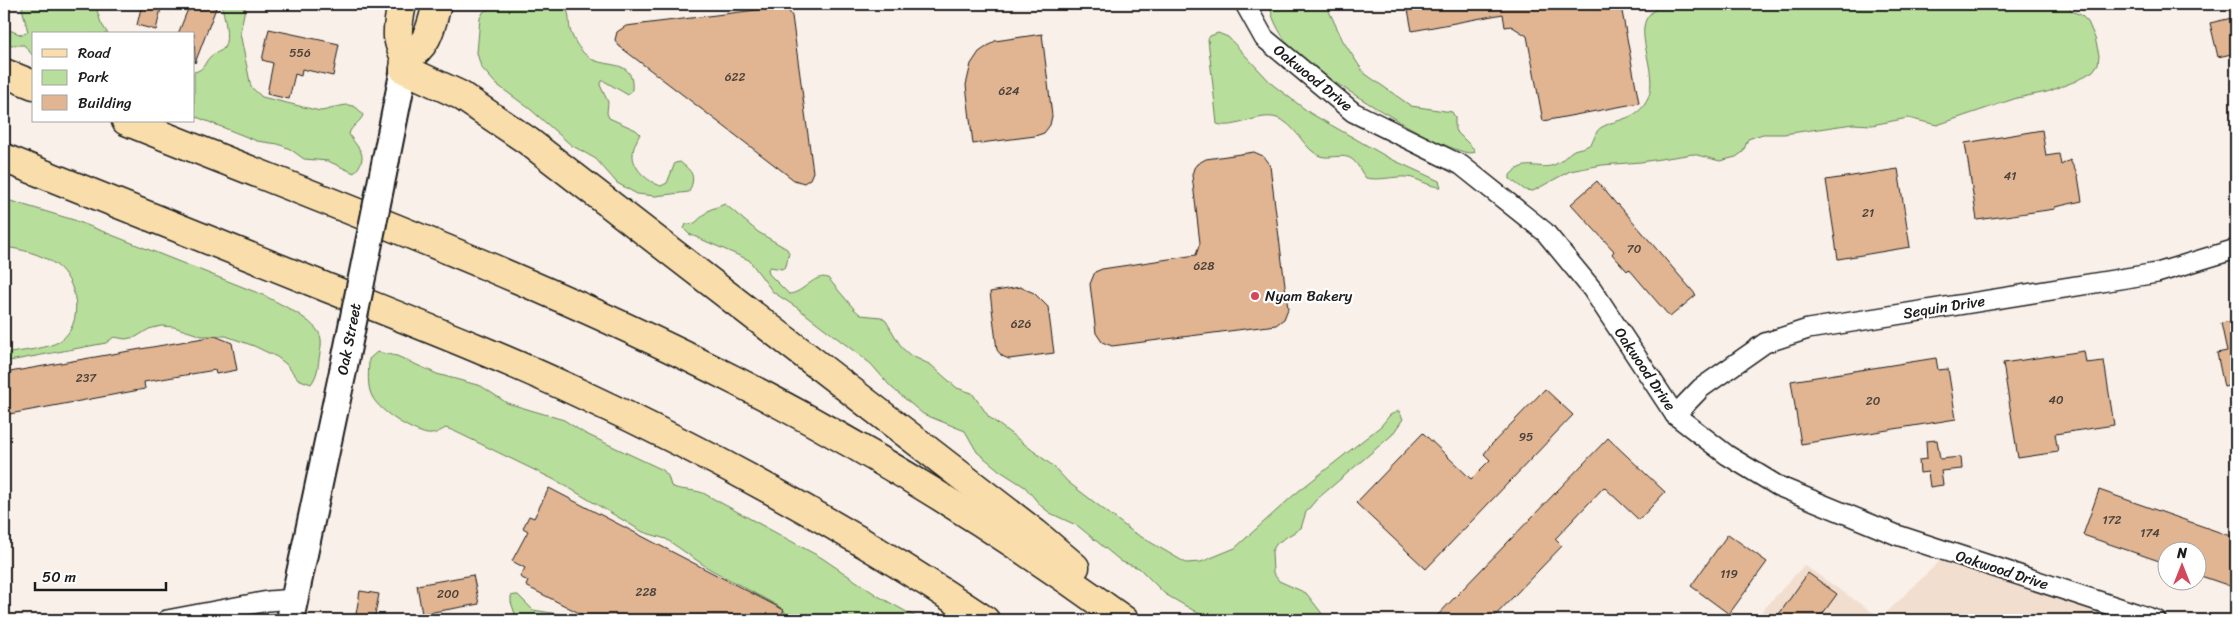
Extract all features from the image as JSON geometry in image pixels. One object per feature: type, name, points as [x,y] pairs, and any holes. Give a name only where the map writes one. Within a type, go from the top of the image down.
[{"type":"main road","name":"Oak Street","points":[[402,4],[398,36],[405,63]]},
{"type":"main road","points":[[437,4],[423,44],[405,63],[460,95],[528,141],[1035,534],[1078,569],[1134,620]]},
{"type":"main road","points":[[4,73],[32,84]]},
{"type":"main road","points":[[128,122],[458,254],[615,322],[735,380],[932,492],[1014,544],[1124,620]]},
{"type":"main road","points":[[4,158],[477,348],[589,397],[706,455],[785,497],[896,562],[986,620]]},
{"type":"main road","points":[[4,168],[42,174]]},
{"type":"street","name":"Oakwood Drive","points":[[1245,4],[1264,38],[1353,112],[1461,165],[1545,232],[1592,290],[1675,415],[1727,455],[1778,486],[1897,535],[2156,620]]},
{"type":"street","name":"Oak Street","points":[[293,610],[405,63]]},
{"type":"street","name":"Sequin Drive","points":[[1675,415],[1702,388],[1766,342],[1808,329],[2158,273],[2236,249]]},
{"type":"street","points":[[167,620],[268,601],[293,610]]},
{"type":"shaded area","points":[[1949,552],[2156,620],[1754,620],[1804,565],[1881,618]]},
{"type":"green space","points":[[24,4],[95,4],[101,23],[107,32],[32,32],[32,55],[24,45],[4,45],[4,28],[22,35],[28,32],[22,8]]},
{"type":"green space","points":[[221,4],[246,4],[240,33],[251,87],[262,97],[320,111],[348,105],[358,109],[363,115],[349,134],[362,156],[362,161],[354,173],[328,161],[304,159],[290,149],[278,144],[257,141],[195,116],[195,72],[200,70],[211,56],[223,49],[226,44],[224,13]]},
{"type":"green space","points":[[499,4],[559,4],[566,8],[572,36],[583,53],[593,60],[623,68],[632,79],[632,90],[628,95],[604,81],[600,85],[608,102],[607,113],[609,118],[636,130],[640,134],[634,146],[633,154],[633,159],[638,169],[646,178],[661,186],[667,183],[675,163],[680,162],[688,169],[693,178],[689,192],[655,196],[637,194],[617,183],[596,159],[571,145],[530,109],[496,84],[481,67],[477,53],[480,18],[484,11]]},
{"type":"green space","points":[[1271,4],[1308,4],[1328,9],[1343,41],[1364,73],[1411,106],[1452,112],[1455,117],[1455,130],[1475,152],[1463,152],[1418,132],[1334,82],[1301,59],[1291,49],[1276,25]]},
{"type":"green space","points":[[1669,4],[2067,4],[2072,11],[2081,15],[2088,22],[2095,38],[2099,55],[2098,64],[2093,71],[2076,81],[2047,92],[2017,98],[1937,125],[1908,118],[1872,125],[1853,124],[1784,134],[1763,134],[1748,139],[1743,152],[1736,157],[1720,161],[1693,154],[1641,162],[1602,165],[1570,171],[1533,191],[1525,190],[1510,179],[1510,175],[1522,167],[1545,167],[1559,163],[1574,150],[1589,145],[1602,127],[1631,116],[1641,109],[1650,93],[1651,82],[1645,45],[1645,23],[1653,11]]},
{"type":"green space","points":[[1218,33],[1228,37],[1273,85],[1310,113],[1389,158],[1439,181],[1441,187],[1432,186],[1407,177],[1366,178],[1355,162],[1349,157],[1325,157],[1316,154],[1288,124],[1277,118],[1262,117],[1232,125],[1217,124],[1208,39],[1210,36]]},
{"type":"green space","points":[[4,199],[74,220],[263,295],[297,313],[319,332],[321,339],[318,369],[313,381],[311,384],[298,379],[286,364],[277,357],[254,346],[226,336],[202,336],[174,327],[161,326],[149,329],[136,337],[125,339],[114,337],[106,343],[4,362],[4,354],[41,348],[60,341],[73,324],[76,302],[69,280],[55,264],[31,252],[4,247]]},
{"type":"green space","points":[[725,204],[758,232],[787,249],[789,253],[786,266],[782,269],[770,267],[768,269],[769,274],[789,294],[794,293],[818,278],[828,278],[855,310],[861,315],[881,317],[886,321],[902,348],[910,355],[931,365],[957,388],[972,393],[989,417],[1053,466],[1068,482],[1133,532],[1186,563],[1201,562],[1235,548],[1295,494],[1381,426],[1390,415],[1399,411],[1403,419],[1392,435],[1316,500],[1306,512],[1301,528],[1277,543],[1272,551],[1273,573],[1279,581],[1306,593],[1327,620],[1210,620],[1165,594],[1139,568],[1122,562],[1078,526],[1050,513],[1041,506],[1025,487],[1000,471],[977,452],[965,431],[923,414],[891,387],[871,364],[799,309],[773,292],[749,260],[689,234],[684,229],[686,224],[695,223],[709,210]]},
{"type":"green space","points":[[377,352],[397,356],[437,374],[481,386],[507,403],[564,420],[584,433],[663,470],[668,476],[671,486],[703,493],[822,558],[878,596],[921,620],[787,620],[785,612],[778,606],[708,568],[666,539],[643,532],[559,482],[454,431],[446,428],[427,434],[397,420],[377,404],[369,389],[369,359]]},
{"type":"green space","points":[[518,595],[533,610],[558,614],[572,620],[517,620],[511,602],[511,596]]},
{"type":"building","points":[[142,4],[162,4],[156,30],[137,25]]},
{"type":"building","points":[[190,4],[205,4],[216,8],[195,63],[195,32],[179,32]]},
{"type":"building","points":[[1407,4],[1598,4],[1600,10],[1621,6],[1639,103],[1543,121],[1527,36],[1511,26],[1505,27],[1503,14],[1412,31]]},
{"type":"building","points":[[781,7],[788,10],[792,16],[813,172],[810,179],[804,183],[794,180],[619,46],[615,40],[617,32],[626,26]]},
{"type":"building","points":[[2236,17],[2236,53],[2218,57],[2210,23]]},
{"type":"building","points":[[269,29],[339,44],[333,76],[302,69],[301,76],[295,74],[289,99],[267,94],[273,63],[262,60]]},
{"type":"building","points":[[1042,34],[1052,116],[1050,125],[1044,133],[1035,136],[973,144],[966,85],[971,64],[979,52],[995,41]]},
{"type":"building","points":[[2042,130],[2046,156],[2059,154],[2061,165],[2070,160],[2078,176],[2082,201],[2055,207],[2055,209],[1977,220],[1965,143]]},
{"type":"building","points":[[1254,152],[1263,156],[1270,166],[1288,309],[1284,319],[1276,325],[1112,346],[1102,342],[1096,333],[1090,284],[1095,272],[1102,269],[1196,255],[1200,243],[1192,175],[1194,168],[1206,159]]},
{"type":"building","points":[[1898,169],[1910,247],[1838,259],[1826,180]]},
{"type":"building","points":[[1597,181],[1696,295],[1670,317],[1629,269],[1627,271],[1612,254],[1614,251],[1571,204]]},
{"type":"building","points":[[1020,287],[1034,293],[1048,307],[1054,353],[1009,359],[1002,356],[997,350],[990,292]]},
{"type":"building","points":[[2236,320],[2236,384],[2224,387],[2217,353],[2227,351],[2221,323]]},
{"type":"building","points":[[215,336],[232,343],[237,370],[216,374],[215,370],[144,382],[145,389],[4,415],[4,373]]},
{"type":"building","points":[[2084,351],[2086,363],[2104,361],[2114,425],[2055,434],[2058,452],[2018,458],[2003,363]]},
{"type":"building","points":[[1936,358],[1938,370],[1948,369],[1956,419],[1801,444],[1791,381]]},
{"type":"building","points":[[1545,389],[1573,415],[1426,569],[1356,503],[1423,433],[1471,479],[1490,460],[1484,454],[1490,446]]},
{"type":"building","points":[[1608,438],[1665,492],[1639,520],[1604,487],[1555,539],[1562,546],[1491,620],[1433,620]]},
{"type":"building","points":[[1937,440],[1940,459],[1961,457],[1962,469],[1941,471],[1943,485],[1930,487],[1928,472],[1920,473],[1919,460],[1927,459],[1926,441]]},
{"type":"building","points":[[549,488],[784,610],[779,620],[593,620],[526,586],[528,581],[520,577],[525,568],[512,561],[528,531],[523,528],[529,516],[534,518]]},
{"type":"building","points":[[2099,490],[2236,538],[2236,588],[2208,578],[2208,542],[2158,542],[2158,561],[2083,535]]},
{"type":"building","points":[[1728,534],[1767,562],[1729,614],[1691,586]]},
{"type":"building","points":[[1808,573],[1837,594],[1818,620],[1775,620]]},
{"type":"building","points":[[473,575],[479,604],[422,614],[417,585]]},
{"type":"building","points":[[360,591],[379,594],[374,620],[355,620]]},
{"type":"place","name":"Nyam Bakery","points":[[1255,296]]}]
